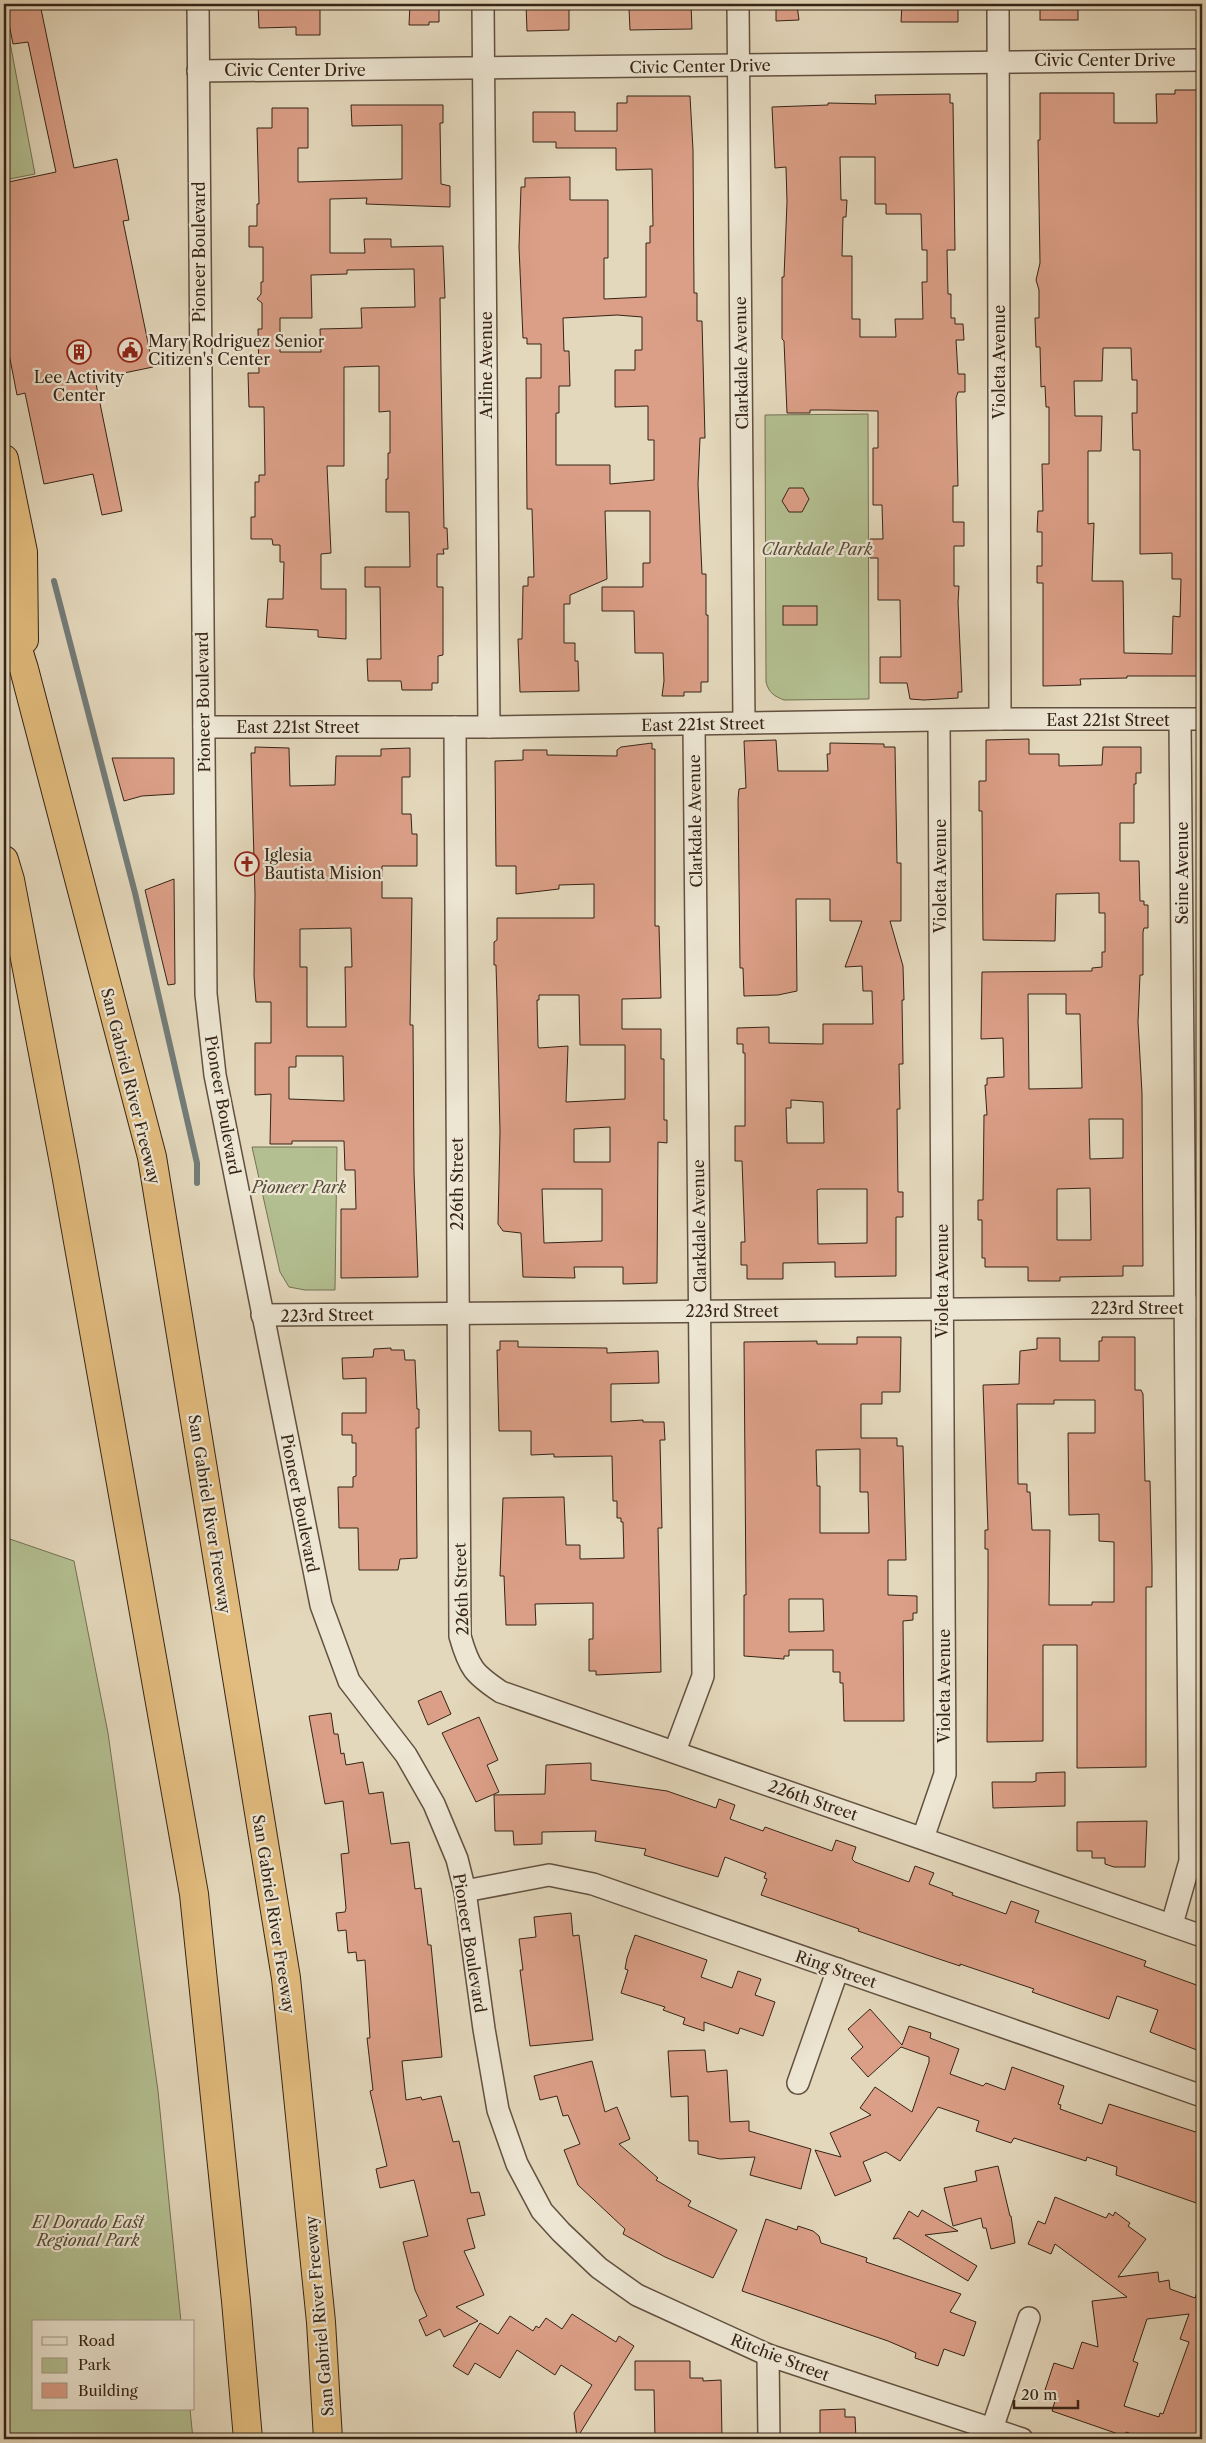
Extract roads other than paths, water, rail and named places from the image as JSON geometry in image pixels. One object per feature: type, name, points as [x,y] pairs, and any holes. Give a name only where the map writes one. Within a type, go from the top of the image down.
[{"type":"highway","points":[[4,459],[23,552],[24,669]]},
{"type":"highway","name":"San Gabriel River Freeway","points":[[4,604],[24,669],[152,1157],[286,1978],[321,2322],[328,2439]]},
{"type":"highway","points":[[4,860],[10,880],[64,1158],[194,1894],[236,2301],[248,2439]]},
{"type":"street","name":"Pioneer Boulevard","points":[[198,4],[207,1018],[215,1075],[320,1605],[349,1681],[406,1755],[434,1804],[457,1859],[465,1891],[484,2029],[498,2110],[517,2164],[542,2211],[561,2232]]},
{"type":"street","name":"Arline Avenue","points":[[484,4],[489,727]]},
{"type":"street","name":"Clarkdale Avenue","points":[[738,4],[744,722]]},
{"type":"street","name":"Violeta Avenue","points":[[998,4],[1000,719]]},
{"type":"street","name":"Civic Center Drive","points":[[198,71],[1202,60]]},
{"type":"street","name":"East 221st Street","points":[[204,727],[694,725],[744,722],[1000,719],[1202,720]]},
{"type":"street","name":"Seine Avenue","points":[[1172,1924],[1190,1861],[1194,1308],[1180,720]]},
{"type":"street","name":"Violeta Avenue","points":[[923,1838],[945,1774],[939,721]]},
{"type":"street","name":"Clarkdale Avenue","points":[[676,1751],[704,1676],[694,725]]},
{"type":"street","name":"226th Street","points":[[455,727],[460,1636],[466,1658],[478,1676],[501,1692],[676,1751],[1202,1936]]},
{"type":"street","name":"223rd Street","points":[[262,1315],[1194,1308]]},
{"type":"street","name":"Ring Street","points":[[465,1891],[549,1875],[593,1884],[1202,2096]]},
{"type":"street","points":[[798,2083],[838,1970]]},
{"type":"street","name":"Ritchie Street","points":[[561,2232],[600,2268],[637,2295],[768,2355],[1022,2439]]},
{"type":"street","points":[[992,2429],[1029,2318]]},
{"type":"street","points":[[768,2355],[769,2439]]},
{"type":"waterway","points":[[54,581],[135,893],[197,1163],[197,1183]]},
{"type":"place","name":"Mary Rodriguez Senior Citizen's Center","points":[[130,350]]},
{"type":"place","name":"Lee Activity Center","points":[[79,352]]},
{"type":"place","name":"Iglesia Bautista Mision","points":[[247,864]]},
{"type":"park label","name":"Clarkdale Park","points":[[817,549]]},
{"type":"park label","name":"Pioneer Park","points":[[299,1187]]},
{"type":"park label","name":"El Dorado East Regional Park","points":[[88,2231]]}]
